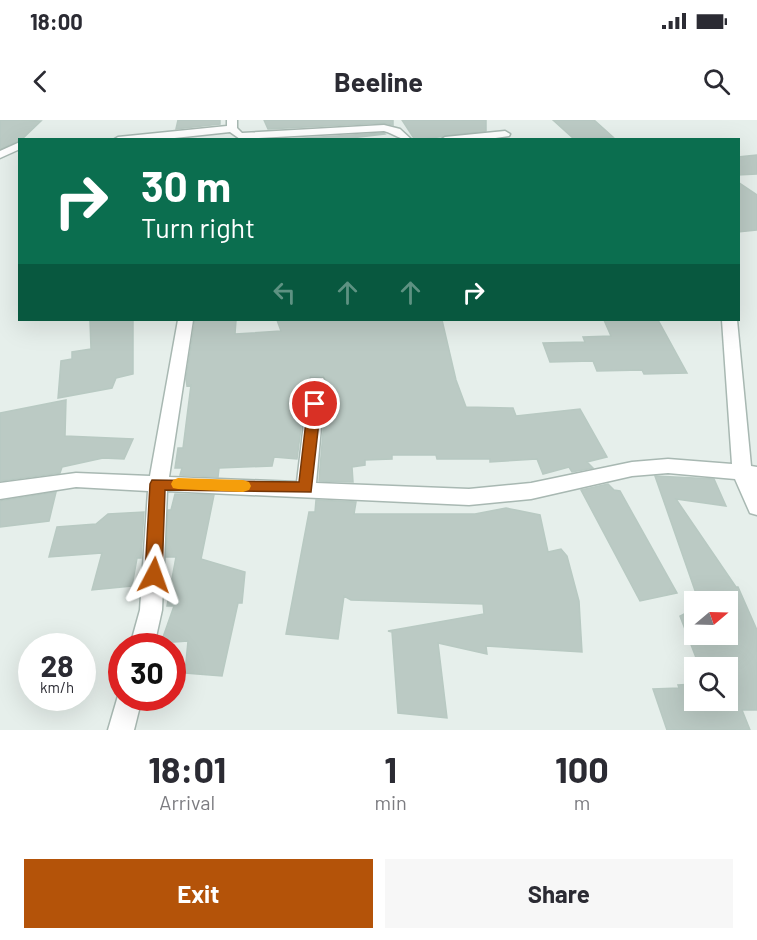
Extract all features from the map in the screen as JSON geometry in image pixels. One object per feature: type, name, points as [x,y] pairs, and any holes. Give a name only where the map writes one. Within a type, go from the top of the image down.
[{"type":"street","points":[[132,138],[232,124],[240,136],[250,137],[384,128],[396,131],[405,138]]},
{"type":"street","points":[[465,138],[505,134]]},
{"type":"street","points":[[0,155],[18,146]]},
{"type":"street","points":[[145,633],[151,610],[158,484],[185,321]]},
{"type":"street","points":[[730,321],[749,473],[757,507]]},
{"type":"street","points":[[306,488],[317,382]]},
{"type":"street","points":[[0,491],[76,480],[306,488],[469,497],[531,491],[632,469],[668,466],[749,473]]},
{"type":"street","points":[[121,730],[126,711]]},
{"type":"building","points":[[0,120],[41,121],[23,138],[18,138],[18,141],[0,149]]},
{"type":"building","points":[[178,120],[220,120],[220,124],[176,129]]},
{"type":"building","points":[[264,120],[393,120],[393,125],[384,123],[268,129]]},
{"type":"building","points":[[402,120],[486,120],[486,131],[414,138]]},
{"type":"building","points":[[553,120],[594,120],[613,137],[594,138],[573,138]]},
{"type":"building","points":[[384,133],[351,138],[304,138]]},
{"type":"building","points":[[757,155],[757,174],[740,175],[740,157]]},
{"type":"building","points":[[740,183],[757,195],[757,230],[740,232]]},
{"type":"building","points":[[90,321],[133,321],[133,374],[116,378],[112,388],[58,398],[61,361],[72,359],[72,352],[91,349]]},
{"type":"building","points":[[195,321],[236,321],[235,334],[281,331],[277,321],[442,321],[456,380],[466,407],[513,408],[516,416],[580,409],[607,457],[587,462],[593,468],[572,472],[569,467],[543,474],[537,459],[490,462],[490,459],[437,459],[436,455],[392,455],[392,459],[365,460],[365,465],[352,467],[353,482],[319,481],[327,382],[323,376],[311,376],[307,382],[297,459],[274,457],[272,466],[219,468],[218,477],[180,475],[182,468],[175,468],[178,448],[183,448],[191,385],[187,386],[186,379]]},
{"type":"building","points":[[604,321],[659,321],[687,373],[644,374],[642,370],[597,371],[593,361],[550,362],[543,343],[585,342],[583,337],[611,336]]},
{"type":"building","points":[[66,400],[65,436],[133,439],[124,459],[103,458],[62,467],[60,473],[0,481],[0,413]]},
{"type":"building","points":[[655,476],[714,479],[726,506],[676,499],[738,587],[757,630],[757,710],[742,710],[750,730],[667,730],[653,689],[679,688],[678,685],[684,685],[684,711],[738,711],[738,657],[696,657],[691,645],[738,645],[738,591],[695,591]]},
{"type":"building","points":[[608,484],[614,490],[620,491],[677,593],[640,601],[581,490]]},
{"type":"building","points":[[56,492],[49,521],[0,527],[0,501]]},
{"type":"building","points":[[175,494],[214,495],[201,559],[245,572],[242,603],[238,603],[222,676],[186,673],[188,641],[186,641],[186,633],[165,633],[174,606],[167,606],[176,557],[166,557],[168,510],[171,510]]},
{"type":"building","points":[[316,500],[356,502],[354,514],[475,514],[506,508],[540,515],[548,552],[561,549],[567,556],[579,601],[582,652],[486,646],[487,654],[438,643],[447,718],[398,713],[392,632],[388,631],[484,614],[483,604],[351,600],[344,596],[338,639],[286,634],[309,512],[315,512]]},
{"type":"building","points":[[144,512],[141,558],[137,558],[132,586],[92,590],[102,553],[49,557],[57,527],[96,524],[108,514]]},
{"type":"building","points":[[684,614],[684,626],[680,616]]},
{"type":"slow traffic","points":[[178,484],[243,486]]},
{"type":"route","points":[[154,575],[158,484],[306,488],[315,404]]}]
